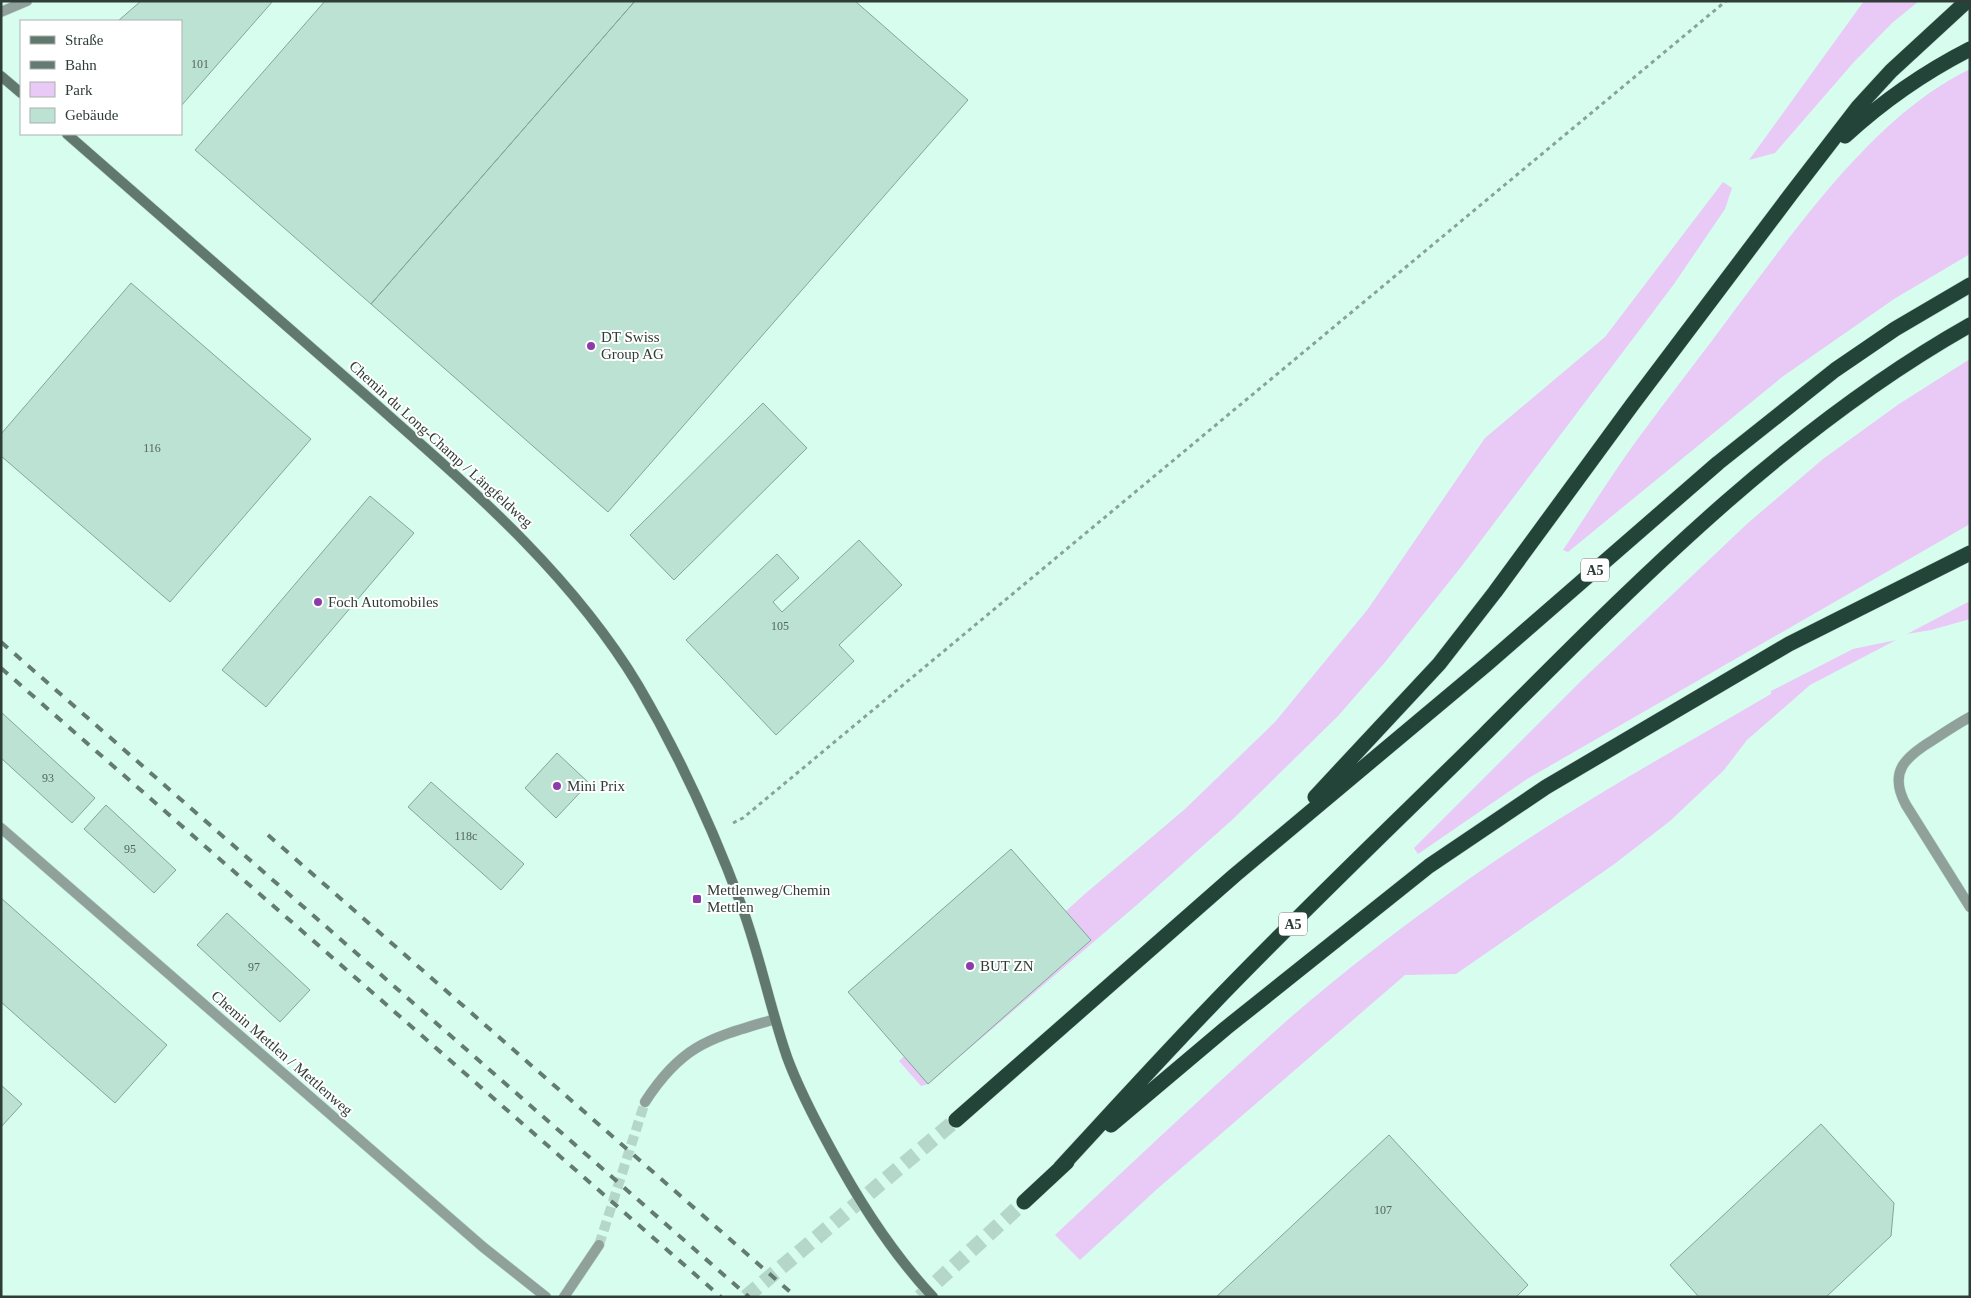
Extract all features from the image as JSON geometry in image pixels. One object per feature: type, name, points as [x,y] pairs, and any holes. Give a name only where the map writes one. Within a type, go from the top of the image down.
[{"type":"highway","points":[[1235,875],[1324,788],[1439,664],[1858,107],[1891,71],[1967,1]]},
{"type":"highway","points":[[1791,194],[1840,140],[1891,96],[1920,76],[1970,49]]},
{"type":"highway","name":"A5","points":[[956,1120],[1235,875],[1487,664],[1718,463],[1835,370],[1895,329],[1970,285]]},
{"type":"highway","name":"A5","points":[[1024,1202],[1060,1168],[1209,1008],[1534,685],[1680,544],[1742,489],[1852,401],[1913,359],[1970,325]]},
{"type":"highway","points":[[1060,1168],[1226,1028],[1354,924],[1430,866],[1488,826],[1546,787],[1790,644],[1970,553]]},
{"type":"main road","points":[[1,76],[20,92]]},
{"type":"main road","name":"Chemin du Long-Champ / Längfeldweg","points":[[69,135],[471,489],[541,558],[592,620],[637,685],[678,761],[712,832],[743,909],[775,1019],[800,1092],[856,1195],[888,1244],[933,1297]]},
{"type":"street","points":[[1,12],[27,1]]},
{"type":"street","points":[[1970,716],[1914,751],[1901,768],[1898,780],[1900,793],[1906,805],[1970,907]]},
{"type":"street","name":"Chemin Mettlen / Mettlenweg","points":[[1,828],[483,1247],[546,1297]]},
{"type":"street","points":[[645,1102],[659,1081],[683,1056],[696,1047],[724,1034],[775,1019]]},
{"type":"street","points":[[564,1297],[599,1245]]},
{"type":"path","points":[[712,832],[743,818],[1726,1]]},
{"type":"green space","points":[[1864,1],[1919,1],[1892,23],[1853,63],[1775,153],[1749,160]]},
{"type":"green space","points":[[1970,69],[1970,254],[1894,299],[1782,377],[1568,552],[1563,550],[1637,440],[1786,242],[1841,174],[1902,114],[1935,89]]},
{"type":"green space","points":[[1723,182],[1732,188],[1725,209],[1674,284],[1461,567],[1386,661],[1338,716],[1233,819],[1139,903],[928,1084],[921,1086],[899,1061],[1086,893],[1185,809],[1275,722],[1368,609],[1485,438],[1605,337]]},
{"type":"green space","points":[[1970,359],[1970,524],[1527,779],[1418,854],[1414,848],[1583,679],[1748,523],[1823,459],[1899,404]]},
{"type":"green space","points":[[1970,601],[1970,619],[1931,630],[1907,634]]},
{"type":"green space","points":[[1896,640],[1810,685],[1747,740],[1724,770],[1670,821],[1613,865],[1456,974],[1405,975],[1156,1190],[1080,1260],[1055,1235],[1291,1017],[1372,951],[1493,862],[1571,812],[1771,694],[1771,691],[1853,649]]},
{"type":"building","points":[[141,1],[273,1],[182,105],[182,20],[119,20]]},
{"type":"building","points":[[325,1],[635,1],[371,304],[195,150]]},
{"type":"building","points":[[635,1],[855,1],[968,100],[608,512],[371,304]]},
{"type":"building","points":[[131,283],[311,439],[170,602],[1,456],[1,434]]},
{"type":"building","points":[[763,403],[807,448],[674,580],[630,535]]},
{"type":"building","name":"Foch Automobiles","points":[[370,496],[414,533],[266,707],[222,670]]},
{"type":"building","points":[[859,540],[902,585],[839,645],[854,661],[776,735],[686,640],[777,554],[799,578],[773,602],[782,612]]},
{"type":"building","points":[[1,712],[95,798],[72,823],[1,758]]},
{"type":"building","name":"Mini Prix","points":[[557,753],[589,783],[556,818],[525,788]]},
{"type":"building","points":[[431,782],[524,864],[501,890],[408,807]]},
{"type":"building","points":[[106,805],[176,870],[154,893],[84,829]]},
{"type":"building","name":"BUT ZN","points":[[1011,849],[1091,940],[928,1084],[848,992]]},
{"type":"building","points":[[1,898],[167,1045],[115,1103],[1,1002]]},
{"type":"building","points":[[227,913],[310,990],[280,1022],[197,945]]},
{"type":"building","points":[[1,1085],[22,1104],[1,1127]]},
{"type":"building","points":[[1821,1124],[1894,1203],[1891,1236],[1826,1297],[1699,1297],[1670,1265]]},
{"type":"building","points":[[1389,1135],[1528,1285],[1516,1297],[1216,1297]]},
{"type":"tunnel","points":[[599,1245],[645,1102]]},
{"type":"tunnel","points":[[746,1297],[956,1120]]},
{"type":"tunnel","points":[[920,1297],[1024,1202]]},
{"type":"railway","points":[[1,642],[749,1297]]},
{"type":"railway","points":[[1,668],[721,1297]]},
{"type":"railway","points":[[268,835],[796,1297]]},
{"type":"place","name":"DT Swiss Group AG","points":[[591,346]]},
{"type":"place","name":"Foch Automobiles","points":[[318,602]]},
{"type":"place","name":"Mini Prix","points":[[557,786]]},
{"type":"place","name":"Mettlenweg/Chemin Mettlen","points":[[697,899]]},
{"type":"place","name":"BUT ZN","points":[[970,966]]}]
